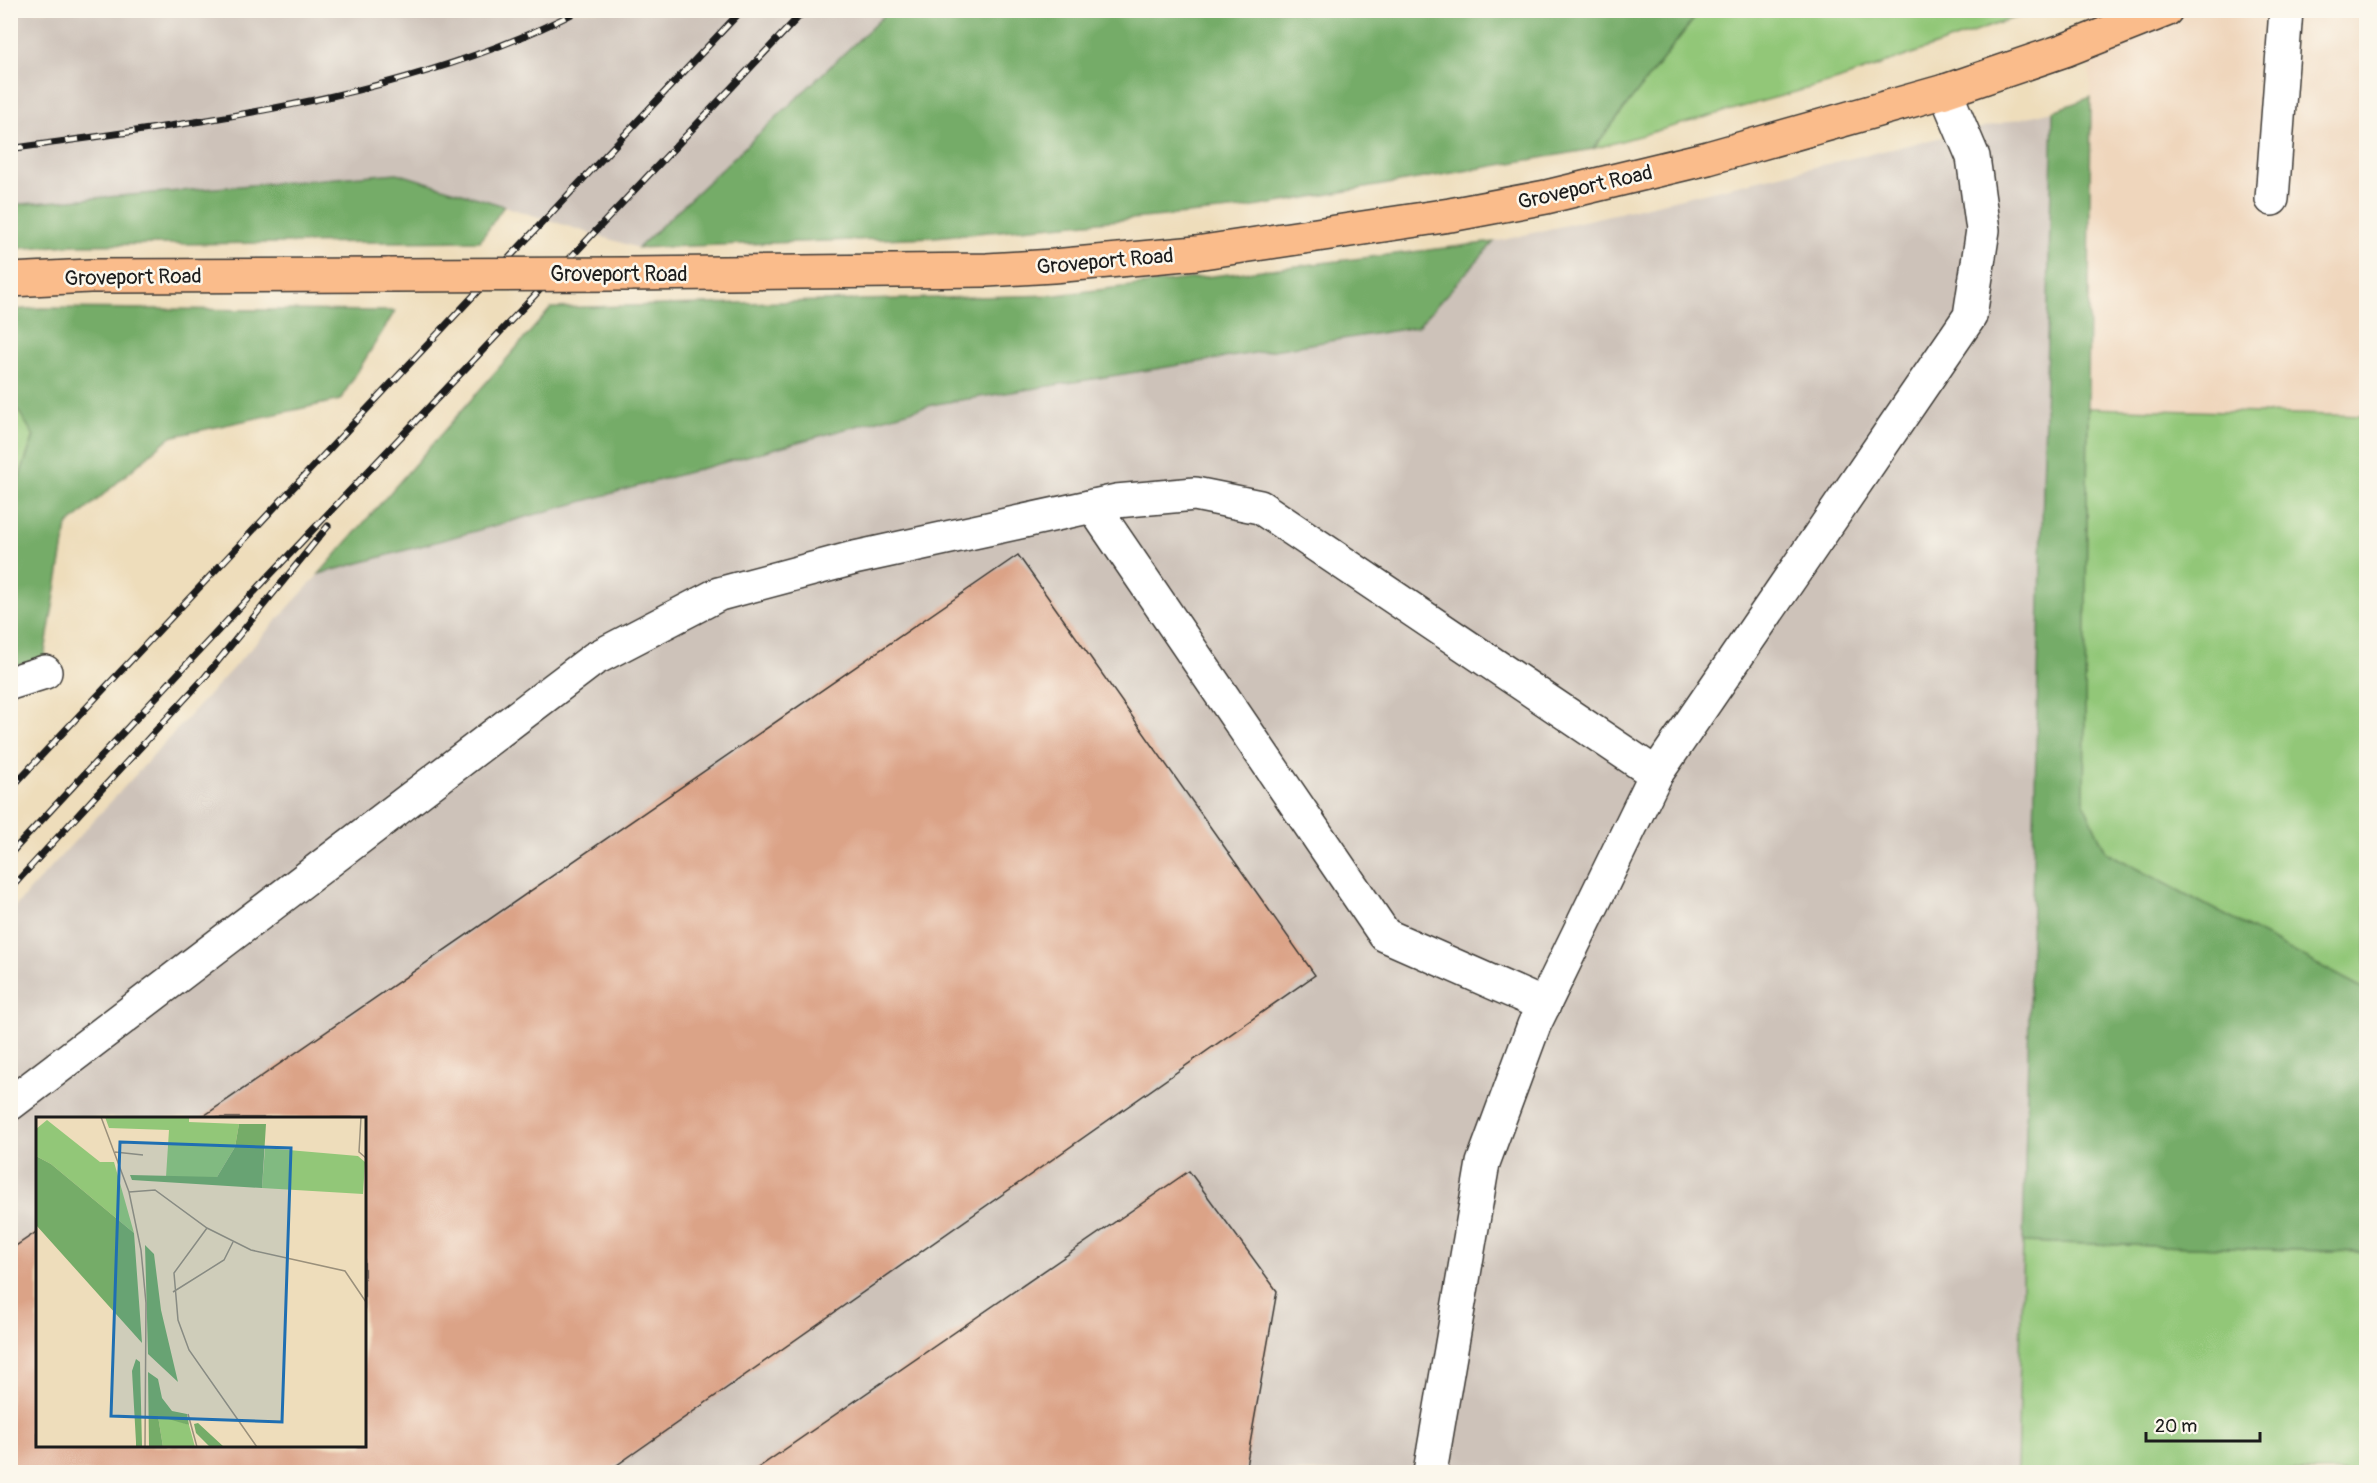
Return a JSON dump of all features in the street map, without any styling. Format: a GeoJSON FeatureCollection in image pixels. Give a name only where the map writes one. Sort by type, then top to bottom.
{"type":"FeatureCollection","features":[{"type":"Feature","properties":{"kind":"main road","name":"Groveport Road"},"geometry":{"type":"LineString","coordinates":[[10,280],[90,276],[987,270],[1196,253],[1450,215],[1545,197],[1708,158],[1945,91],[2065,50],[2166,10]]}},
{"type":"Feature","properties":{"kind":"lane"},"geometry":{"type":"LineString","coordinates":[[2272,199],[2286,10]]}},
{"type":"Feature","properties":{"kind":"lane"},"geometry":{"type":"LineString","coordinates":[[1430,1473],[1483,1163],[1534,1025],[1656,774],[1970,316],[1983,230],[1973,157],[1945,91]]}},
{"type":"Feature","properties":{"kind":"lane"},"geometry":{"type":"LineString","coordinates":[[10,1104],[594,659],[719,594],[854,558],[1116,501],[1195,494],[1260,507],[1656,774]]}},
{"type":"Feature","properties":{"kind":"lane"},"geometry":{"type":"LineString","coordinates":[[1093,506],[1385,935],[1544,1005]]}},
{"type":"Feature","properties":{"kind":"lane"},"geometry":{"type":"LineString","coordinates":[[10,683],[45,672]]}},
{"type":"Feature","properties":{"kind":"shaded area"},"geometry":{"type":"Polygon","coordinates":[[[11,11],[890,11],[638,248],[397,173],[11,205],[11,11]]]}},
{"type":"Feature","properties":{"kind":"shaded area"},"geometry":{"type":"Polygon","coordinates":[[[2085,11],[2366,11],[2366,416],[2088,408],[2091,97],[2085,11]]]}},
{"type":"Feature","properties":{"kind":"shaded area"},"geometry":{"type":"Polygon","coordinates":[[[2053,111],[2017,1472],[11,1472],[10,912],[319,574],[936,404],[1417,327],[1494,242],[2053,111]]]}},
{"type":"Feature","properties":{"kind":"green space"},"geometry":{"type":"Polygon","coordinates":[[[890,10],[1700,11],[1593,149],[1242,209],[934,237],[638,248],[890,10]]]}},
{"type":"Feature","properties":{"kind":"green space"},"geometry":{"type":"Polygon","coordinates":[[[1700,11],[2034,11],[1838,80],[1593,149],[1700,11]]]}},
{"type":"Feature","properties":{"kind":"green space"},"geometry":{"type":"Polygon","coordinates":[[[2091,97],[2084,804],[2106,852],[2366,990],[2366,1252],[2023,1242],[2053,111],[2091,97]]]}},
{"type":"Feature","properties":{"kind":"green space"},"geometry":{"type":"Polygon","coordinates":[[[397,173],[504,206],[480,241],[72,245],[11,249],[11,205],[397,173]]]}},
{"type":"Feature","properties":{"kind":"green space"},"geometry":{"type":"Polygon","coordinates":[[[1494,242],[1417,327],[936,404],[319,574],[551,308],[1056,295],[1494,242]]]}},
{"type":"Feature","properties":{"kind":"green space"},"geometry":{"type":"Polygon","coordinates":[[[41,308],[395,311],[340,400],[170,437],[67,526],[44,658],[11,667],[11,501],[34,436],[18,410],[11,411],[11,310],[41,308]]]}},
{"type":"Feature","properties":{"kind":"green space"},"geometry":{"type":"Polygon","coordinates":[[[2088,408],[2366,416],[2366,990],[2106,852],[2084,804],[2088,408]]]}},
{"type":"Feature","properties":{"kind":"green space"},"geometry":{"type":"Polygon","coordinates":[[[18,410],[34,435],[11,501],[11,411],[18,410]]]}},
{"type":"Feature","properties":{"kind":"green space"},"geometry":{"type":"Polygon","coordinates":[[[2023,1242],[2366,1252],[2366,1353],[2360,1472],[2017,1472],[2023,1242]]]}},
{"type":"Feature","properties":{"kind":"building"},"geometry":{"type":"Polygon","coordinates":[[[1018,555],[1315,975],[607,1472],[10,1472],[10,1250],[36,1232],[36,1447],[366,1447],[366,1117],[202,1117],[1018,555]]]}},
{"type":"Feature","properties":{"kind":"building"},"geometry":{"type":"Polygon","coordinates":[[[1189,1171],[1277,1291],[1245,1472],[752,1472],[1189,1171]]]}},
{"type":"Feature","properties":{"kind":"railway"},"geometry":{"type":"LineString","coordinates":[[10,149],[229,116],[301,103],[373,86],[444,66],[513,41],[580,10]]}},
{"type":"Feature","properties":{"kind":"railway"},"geometry":{"type":"LineString","coordinates":[[10,789],[742,10]]}},
{"type":"Feature","properties":{"kind":"railway"},"geometry":{"type":"LineString","coordinates":[[10,854],[269,576],[805,10]]}},
{"type":"Feature","properties":{"kind":"railway"},"geometry":{"type":"LineString","coordinates":[[10,889],[205,677],[328,526]]}}]}
